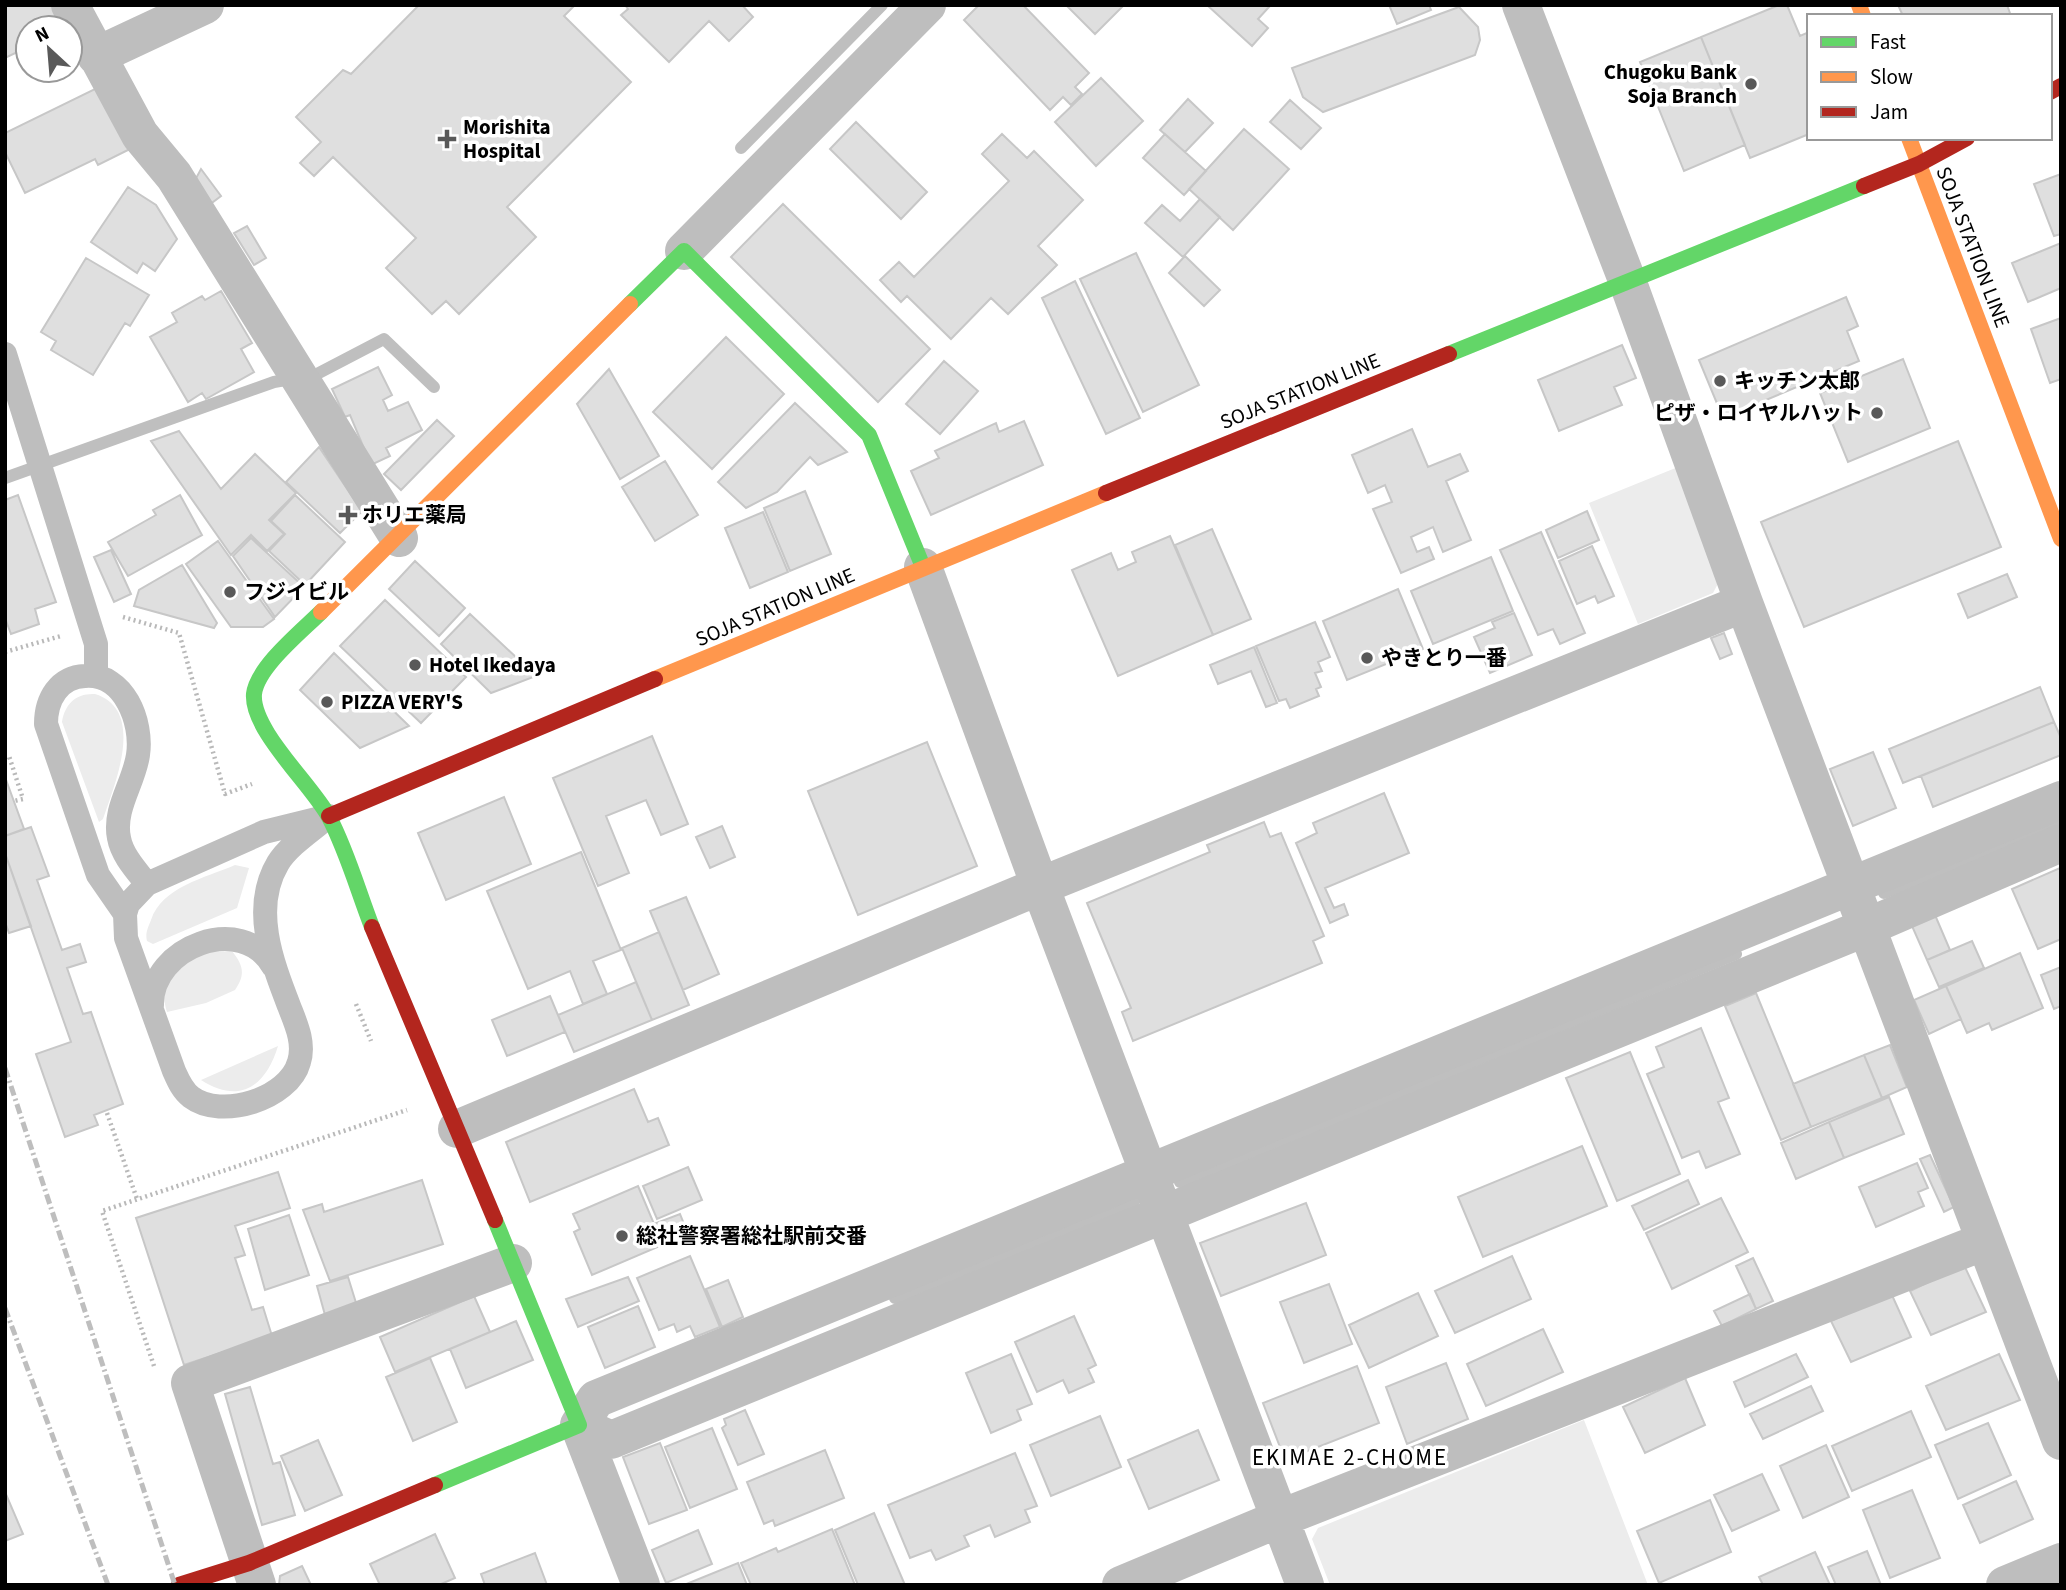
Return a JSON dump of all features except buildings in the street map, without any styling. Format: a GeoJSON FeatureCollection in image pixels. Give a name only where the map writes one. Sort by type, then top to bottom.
{"type":"FeatureCollection","features":[{"type":"Feature","properties":{"kind":"street"},"geometry":{"type":"LineString","coordinates":[[70,5],[140,135],[174,176],[399,538]]}},
{"type":"Feature","properties":{"kind":"street"},"geometry":{"type":"LineString","coordinates":[[96,56],[205,5]]}},
{"type":"Feature","properties":{"kind":"street"},"geometry":{"type":"LineString","coordinates":[[641,1585],[513,1263],[404,1010],[329,816],[263,725],[256,710],[254,695],[258,680],[277,656],[399,538],[927,5]]}},
{"type":"Feature","properties":{"kind":"street"},"geometry":{"type":"LineString","coordinates":[[1521,5],[1628,280],[1744,603],[2061,1441]]}},
{"type":"Feature","properties":{"kind":"street"},"geometry":{"type":"LineString","coordinates":[[1910,140],[1919,164],[1963,140]]}},
{"type":"Feature","properties":{"kind":"street","name":"SOJA STATION LINE"},"geometry":{"type":"LineString","coordinates":[[329,816],[923,567],[1919,164],[2061,539]]}},
{"type":"Feature","properties":{"kind":"street"},"geometry":{"type":"LineString","coordinates":[[684,251],[869,435],[923,567],[1040,886],[1306,1585]]}},
{"type":"Feature","properties":{"kind":"street"},"geometry":{"type":"LineString","coordinates":[[457,1129],[1040,886],[1744,603]]}},
{"type":"Feature","properties":{"kind":"street"},"geometry":{"type":"LineString","coordinates":[[179,1585],[253,1574],[579,1425],[596,1399],[1852,888],[2061,800]]}},
{"type":"Feature","properties":{"kind":"street"},"geometry":{"type":"LineString","coordinates":[[579,1425],[611,1440],[1867,927],[2061,843]]}},
{"type":"Feature","properties":{"kind":"street"},"geometry":{"type":"LineString","coordinates":[[1121,1585],[1281,1518],[1986,1241]]}},
{"type":"Feature","properties":{"kind":"street"},"geometry":{"type":"LineString","coordinates":[[253,1574],[190,1383],[513,1263]]}},
{"type":"Feature","properties":{"kind":"street"},"geometry":{"type":"LineString","coordinates":[[2005,1585],[2061,1562]]}},
{"type":"Feature","properties":{"kind":"lane"},"geometry":{"type":"LineString","coordinates":[[5,354],[96,644],[96,675]]}},
{"type":"Feature","properties":{"kind":"lane"},"geometry":{"type":"LineString","coordinates":[[125,914],[98,874],[46,724],[48,702],[57,688],[72,678],[96,675],[113,683],[124,695],[139,736],[138,756],[118,820],[119,839],[125,855],[147,884]]}},
{"type":"Feature","properties":{"kind":"lane"},"geometry":{"type":"LineString","coordinates":[[152,1006],[156,977],[178,954],[223,938],[251,943],[267,954],[298,1031],[300,1062],[291,1078],[278,1091],[222,1108],[205,1105],[191,1097],[180,1085],[126,938],[125,914],[136,893],[147,884],[264,832],[329,816]]}},
{"type":"Feature","properties":{"kind":"lane"},"geometry":{"type":"LineString","coordinates":[[274,968],[265,924],[265,901],[273,876],[286,853],[329,816]]}},
{"type":"Feature","properties":{"kind":"path"},"geometry":{"type":"LineString","coordinates":[[5,757],[9,756],[23,799],[14,802]]}},
{"type":"Feature","properties":{"kind":"path"},"geometry":{"type":"LineString","coordinates":[[351,992],[377,1052]]}},
{"type":"Feature","properties":{"kind":"path"},"geometry":{"type":"LineString","coordinates":[[155,1369],[102,1211],[408,1110],[402,1098]]}},
{"type":"Feature","properties":{"kind":"path"},"geometry":{"type":"LineString","coordinates":[[107,1113],[136,1199]]}},
{"type":"Feature","properties":{"kind":"shaded area"},"geometry":{"type":"Polygon","coordinates":[[[1678,467],[1722,576],[1713,593],[1638,624],[1589,503],[1678,467]]]}},
{"type":"Feature","properties":{"kind":"shaded area"},"geometry":{"type":"Polygon","coordinates":[[[95,694],[111,703],[120,716],[123,732],[123,750],[114,788],[103,819],[99,822],[62,722],[72,701],[82,695],[95,694]]]}},
{"type":"Feature","properties":{"kind":"shaded area"},"geometry":{"type":"Polygon","coordinates":[[[235,865],[249,868],[237,908],[153,944],[147,941],[151,920],[165,899],[198,879],[235,865]]]}},
{"type":"Feature","properties":{"kind":"shaded area"},"geometry":{"type":"Polygon","coordinates":[[[232,951],[242,970],[235,990],[206,1003],[167,1012],[165,994],[170,979],[194,953],[232,951]]]}},
{"type":"Feature","properties":{"kind":"shaded area"},"geometry":{"type":"Polygon","coordinates":[[[278,1046],[266,1072],[250,1087],[228,1091],[201,1080],[278,1046]]]}},
{"type":"Feature","properties":{"kind":"shaded area"},"geometry":{"type":"Polygon","coordinates":[[[1584,1420],[1648,1585],[1330,1585],[1312,1539],[1318,1528],[1584,1420]]]}},
{"type":"Feature","properties":{"kind":"waterway"},"geometry":{"type":"LineString","coordinates":[[741,148],[882,5]]}},
{"type":"Feature","properties":{"kind":"waterway"},"geometry":{"type":"LineString","coordinates":[[5,478],[274,382],[315,375],[384,339],[434,387]]}},
{"type":"Feature","properties":{"kind":"waterway"},"geometry":{"type":"LineString","coordinates":[[1884,893],[2061,821]]}},
{"type":"Feature","properties":{"kind":"waterway"},"geometry":{"type":"LineString","coordinates":[[1180,1182],[1736,954]]}},
{"type":"Feature","properties":{"kind":"waterway"},"geometry":{"type":"LineString","coordinates":[[895,1298],[1135,1200]]}},
{"type":"Feature","properties":{"kind":"railway"},"geometry":{"type":"LineString","coordinates":[[5,1068],[175,1585]]}},
{"type":"Feature","properties":{"kind":"railway"},"geometry":{"type":"LineString","coordinates":[[5,1308],[108,1585]]}},
{"type":"Feature","properties":{"kind":"traffic: fast"},"geometry":{"type":"LineString","coordinates":[[1449,354],[1864,186]]}},
{"type":"Feature","properties":{"kind":"traffic: fast"},"geometry":{"type":"LineString","coordinates":[[630,304],[684,251],[869,435],[923,567]]}},
{"type":"Feature","properties":{"kind":"traffic: fast"},"geometry":{"type":"LineString","coordinates":[[321,612],[263,672],[254,694],[256,708],[272,740],[329,817],[347,857],[372,927]]}},
{"type":"Feature","properties":{"kind":"traffic: fast"},"geometry":{"type":"LineString","coordinates":[[435,1485],[579,1425],[495,1220]]}},
{"type":"Feature","properties":{"kind":"traffic: slow"},"geometry":{"type":"LineString","coordinates":[[1859,5],[1862,14]]}},
{"type":"Feature","properties":{"kind":"traffic: slow"},"geometry":{"type":"LineString","coordinates":[[1910,140],[2061,539]]}},
{"type":"Feature","properties":{"kind":"traffic: slow"},"geometry":{"type":"LineString","coordinates":[[321,612],[630,304]]}},
{"type":"Feature","properties":{"kind":"traffic: slow"},"geometry":{"type":"LineString","coordinates":[[655,679],[1106,493]]}},
{"type":"Feature","properties":{"kind":"traffic: jam"},"geometry":{"type":"LineString","coordinates":[[2052,91],[2061,86]]}},
{"type":"Feature","properties":{"kind":"traffic: jam"},"geometry":{"type":"LineString","coordinates":[[1864,186],[1919,164],[1963,140]]}},
{"type":"Feature","properties":{"kind":"traffic: jam"},"geometry":{"type":"LineString","coordinates":[[1106,493],[1449,354]]}},
{"type":"Feature","properties":{"kind":"traffic: jam"},"geometry":{"type":"LineString","coordinates":[[329,816],[655,679]]}},
{"type":"Feature","properties":{"kind":"traffic: jam"},"geometry":{"type":"LineString","coordinates":[[372,927],[495,1220]]}},
{"type":"Feature","properties":{"kind":"traffic: jam"},"geometry":{"type":"LineString","coordinates":[[179,1585],[249,1563],[435,1485]]}},
{"type":"Feature","properties":{"kind":"place","name":"Chugoku Bank Soja Branch"},"geometry":{"type":"Point","coordinates":[1751,84]}},
{"type":"Feature","properties":{"kind":"place","name":"Morishita Hospital"},"geometry":{"type":"Point","coordinates":[447,139]}},
{"type":"Feature","properties":{"kind":"place","name":"キッチン太郎"},"geometry":{"type":"Point","coordinates":[1720,381]}},
{"type":"Feature","properties":{"kind":"place","name":"ピザ・ロイヤルハット"},"geometry":{"type":"Point","coordinates":[1877,413]}},
{"type":"Feature","properties":{"kind":"place","name":"ホリエ薬局"},"geometry":{"type":"Point","coordinates":[348,515]}},
{"type":"Feature","properties":{"kind":"place","name":"フジイビル"},"geometry":{"type":"Point","coordinates":[230,592]}},
{"type":"Feature","properties":{"kind":"place","name":"やきとり一番"},"geometry":{"type":"Point","coordinates":[1367,658]}},
{"type":"Feature","properties":{"kind":"place","name":"Hotel Ikedaya"},"geometry":{"type":"Point","coordinates":[415,665]}},
{"type":"Feature","properties":{"kind":"place","name":"PIZZA VERY'S"},"geometry":{"type":"Point","coordinates":[327,702]}},
{"type":"Feature","properties":{"kind":"place","name":"総社警察署総社駅前交番"},"geometry":{"type":"Point","coordinates":[622,1236]}},
{"type":"Feature","properties":{"kind":"district","name":"EKIMAE 2-CHOME"},"geometry":{"type":"Point","coordinates":[1350,1457]}}]}
